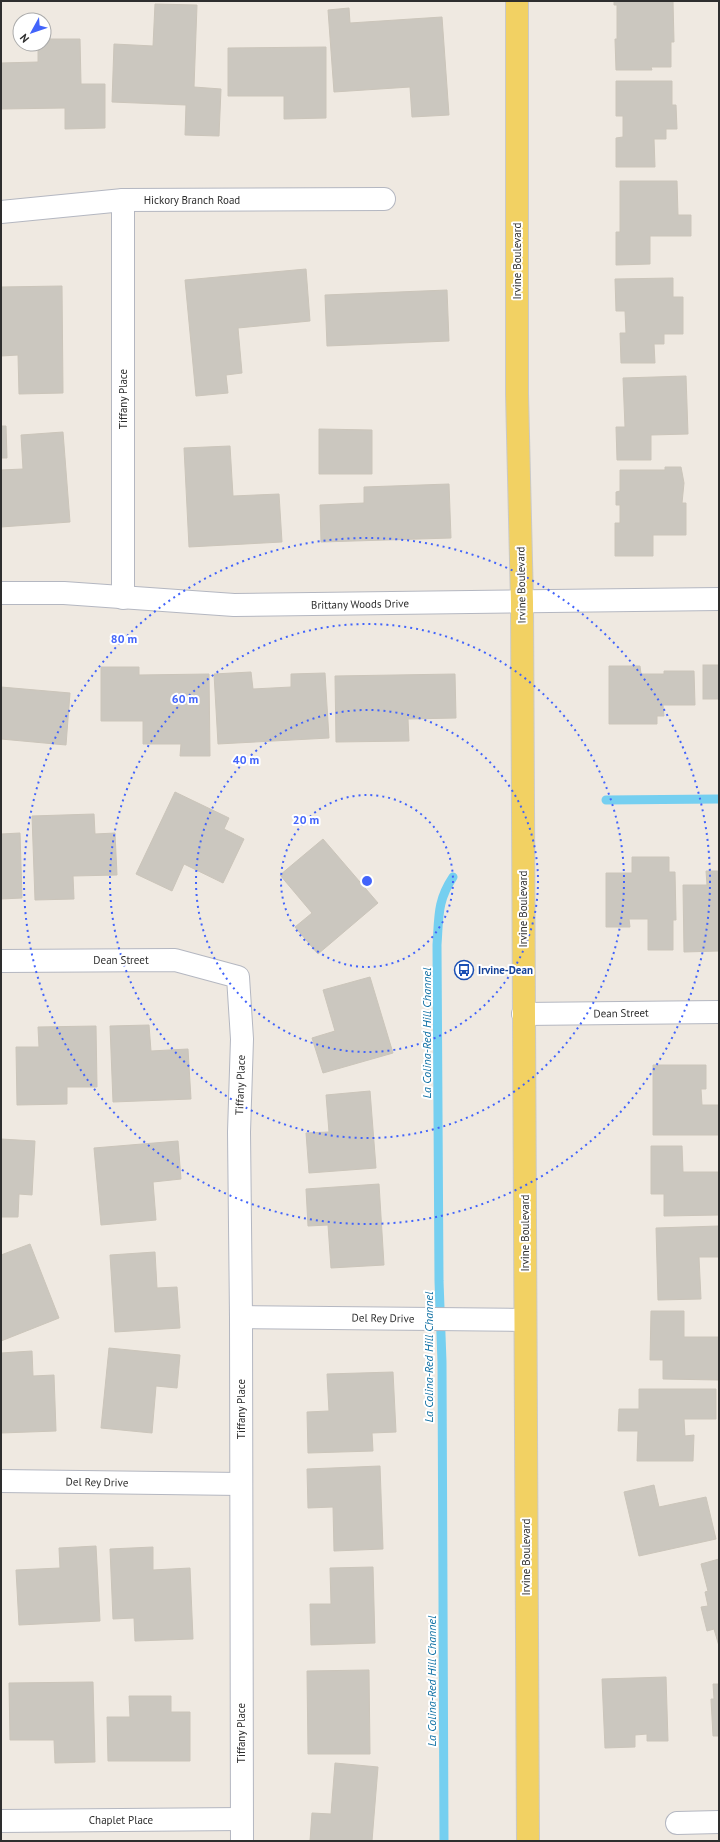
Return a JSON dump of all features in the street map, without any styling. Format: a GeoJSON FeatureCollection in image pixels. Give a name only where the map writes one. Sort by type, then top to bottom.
{"type":"FeatureCollection","features":[{"type":"Feature","properties":{"kind":"main road","name":"Irvine Boulevard"},"geometry":{"type":"LineString","coordinates":[[517,1],[517,394],[522,602],[528,1841]]}},
{"type":"Feature","properties":{"kind":"street","name":"Hickory Branch Road"},"geometry":{"type":"LineString","coordinates":[[1,212],[123,200],[384,199]]}},
{"type":"Feature","properties":{"kind":"street","name":"Tiffany Place"},"geometry":{"type":"LineString","coordinates":[[123,200],[123,598]]}},
{"type":"Feature","properties":{"kind":"street","name":"Brittany Woods Drive"},"geometry":{"type":"LineString","coordinates":[[1,593],[64,593],[234,605],[719,599]]}},
{"type":"Feature","properties":{"kind":"street","name":"Dean Street"},"geometry":{"type":"LineString","coordinates":[[1,961],[176,960],[238,977]]}},
{"type":"Feature","properties":{"kind":"street","name":"Tiffany Place"},"geometry":{"type":"LineString","coordinates":[[238,977],[242,1039],[239,1132],[241,1317],[242,1841]]}},
{"type":"Feature","properties":{"kind":"street","name":"Dean Street"},"geometry":{"type":"LineString","coordinates":[[523,1014],[719,1012]]}},
{"type":"Feature","properties":{"kind":"street","name":"Del Rey Drive"},"geometry":{"type":"LineString","coordinates":[[241,1317],[525,1320]]}},
{"type":"Feature","properties":{"kind":"street","name":"Del Rey Drive"},"geometry":{"type":"LineString","coordinates":[[1,1481],[241,1484]]}},
{"type":"Feature","properties":{"kind":"street","name":"Chaplet Place"},"geometry":{"type":"LineString","coordinates":[[1,1821],[241,1819]]}},
{"type":"Feature","properties":{"kind":"street"},"geometry":{"type":"LineString","coordinates":[[677,1823],[719,1822]]}},
{"type":"Feature","properties":{"kind":"building"},"geometry":{"type":"Polygon","coordinates":[[[614,1],[673,1],[674,42],[671,42],[671,67],[651,67],[652,70],[616,70],[615,39],[617,39],[617,5],[614,5],[614,1]]]}},
{"type":"Feature","properties":{"kind":"building"},"geometry":{"type":"Polygon","coordinates":[[[155,4],[197,5],[194,87],[221,89],[219,136],[185,135],[186,105],[112,102],[114,44],[153,46],[155,4]]]}},
{"type":"Feature","properties":{"kind":"building"},"geometry":{"type":"Polygon","coordinates":[[[349,8],[350,23],[442,17],[449,115],[412,117],[410,87],[334,92],[328,10],[349,8]]]}},
{"type":"Feature","properties":{"kind":"building"},"geometry":{"type":"Polygon","coordinates":[[[52,39],[80,39],[81,84],[105,84],[105,128],[65,129],[65,108],[1,109],[1,63],[38,62],[38,52],[52,52],[52,39]]]}},
{"type":"Feature","properties":{"kind":"building"},"geometry":{"type":"Polygon","coordinates":[[[326,47],[326,118],[284,119],[284,96],[228,96],[228,48],[326,47]]]}},
{"type":"Feature","properties":{"kind":"building"},"geometry":{"type":"Polygon","coordinates":[[[616,81],[672,81],[672,105],[676,105],[677,129],[666,129],[666,139],[654,139],[655,167],[616,167],[616,138],[623,137],[623,116],[616,116],[616,81]]]}},
{"type":"Feature","properties":{"kind":"building"},"geometry":{"type":"Polygon","coordinates":[[[620,181],[677,181],[678,215],[691,215],[691,236],[650,236],[650,264],[616,265],[616,232],[620,232],[620,181]]]}},
{"type":"Feature","properties":{"kind":"building"},"geometry":{"type":"Polygon","coordinates":[[[306,269],[310,321],[238,328],[242,373],[226,375],[228,393],[196,396],[185,280],[306,269]]]}},
{"type":"Feature","properties":{"kind":"building"},"geometry":{"type":"Polygon","coordinates":[[[673,278],[673,297],[683,297],[683,334],[664,334],[664,344],[654,344],[655,363],[621,363],[620,333],[626,333],[625,311],[616,311],[615,279],[673,278]]]}},
{"type":"Feature","properties":{"kind":"building"},"geometry":{"type":"Polygon","coordinates":[[[62,286],[63,393],[19,394],[18,355],[1,356],[1,287],[62,286]]]}},
{"type":"Feature","properties":{"kind":"building"},"geometry":{"type":"Polygon","coordinates":[[[447,290],[449,341],[327,346],[325,295],[447,290]]]}},
{"type":"Feature","properties":{"kind":"building"},"geometry":{"type":"Polygon","coordinates":[[[686,376],[688,434],[651,435],[651,460],[617,460],[616,427],[625,427],[623,378],[686,376]]]}},
{"type":"Feature","properties":{"kind":"building"},"geometry":{"type":"Polygon","coordinates":[[[1,426],[6,426],[7,458],[1,458],[1,426]]]}},
{"type":"Feature","properties":{"kind":"building"},"geometry":{"type":"Polygon","coordinates":[[[319,429],[372,430],[372,474],[319,474],[319,429]]]}},
{"type":"Feature","properties":{"kind":"building"},"geometry":{"type":"Polygon","coordinates":[[[63,432],[70,522],[1,527],[1,470],[23,469],[21,435],[63,432]]]}},
{"type":"Feature","properties":{"kind":"building"},"geometry":{"type":"Polygon","coordinates":[[[230,446],[233,496],[279,494],[282,542],[189,547],[184,448],[230,446]]]}},
{"type":"Feature","properties":{"kind":"building"},"geometry":{"type":"Polygon","coordinates":[[[665,467],[681,467],[684,483],[682,503],[686,503],[686,535],[653,535],[653,556],[615,556],[615,523],[620,523],[620,505],[616,505],[616,492],[620,491],[620,470],[665,470],[665,467]]]}},
{"type":"Feature","properties":{"kind":"building"},"geometry":{"type":"Polygon","coordinates":[[[449,484],[451,538],[321,542],[320,505],[364,503],[364,487],[449,484]]]}},
{"type":"Feature","properties":{"kind":"building"},"geometry":{"type":"Polygon","coordinates":[[[703,665],[719,665],[719,699],[703,699],[703,665]]]}},
{"type":"Feature","properties":{"kind":"building"},"geometry":{"type":"Polygon","coordinates":[[[609,666],[640,666],[641,674],[664,674],[664,671],[694,671],[695,705],[663,705],[664,716],[657,716],[657,724],[609,724],[609,666]]]}},
{"type":"Feature","properties":{"kind":"building"},"geometry":{"type":"Polygon","coordinates":[[[101,667],[139,667],[139,675],[209,674],[210,756],[180,756],[181,744],[143,744],[143,721],[101,721],[101,667]]]}},
{"type":"Feature","properties":{"kind":"building"},"geometry":{"type":"Polygon","coordinates":[[[251,672],[253,689],[291,687],[291,674],[325,673],[329,738],[218,744],[214,674],[251,672]]]}},
{"type":"Feature","properties":{"kind":"building"},"geometry":{"type":"Polygon","coordinates":[[[455,674],[456,718],[408,719],[409,741],[336,742],[335,676],[455,674]]]}},
{"type":"Feature","properties":{"kind":"building"},"geometry":{"type":"Polygon","coordinates":[[[1,687],[70,693],[66,745],[1,739],[1,687]]]}},
{"type":"Feature","properties":{"kind":"building"},"geometry":{"type":"Polygon","coordinates":[[[175,792],[229,818],[224,829],[244,839],[223,883],[184,864],[172,891],[136,874],[175,792]]]}},
{"type":"Feature","properties":{"kind":"building"},"geometry":{"type":"Polygon","coordinates":[[[94,814],[95,834],[115,833],[117,875],[73,876],[74,899],[35,900],[32,816],[94,814]]]}},
{"type":"Feature","properties":{"kind":"building"},"geometry":{"type":"Polygon","coordinates":[[[20,833],[22,898],[1,899],[1,834],[20,833]]]}},
{"type":"Feature","properties":{"kind":"building"},"geometry":{"type":"Polygon","coordinates":[[[323,839],[378,903],[318,954],[295,927],[312,913],[280,875],[323,839]]]}},
{"type":"Feature","properties":{"kind":"building"},"geometry":{"type":"Polygon","coordinates":[[[632,857],[669,857],[669,872],[675,872],[676,920],[673,920],[673,950],[648,950],[648,919],[629,919],[630,927],[606,927],[606,873],[632,873],[632,857]]]}},
{"type":"Feature","properties":{"kind":"building"},"geometry":{"type":"Polygon","coordinates":[[[706,871],[719,871],[719,951],[684,952],[683,885],[707,885],[706,871]]]}},
{"type":"Feature","properties":{"kind":"building"},"geometry":{"type":"Polygon","coordinates":[[[370,977],[393,1053],[323,1073],[312,1038],[335,1031],[323,990],[370,977]]]}},
{"type":"Feature","properties":{"kind":"building"},"geometry":{"type":"Polygon","coordinates":[[[149,1025],[151,1051],[188,1049],[191,1099],[113,1102],[110,1026],[149,1025]]]}},
{"type":"Feature","properties":{"kind":"building"},"geometry":{"type":"Polygon","coordinates":[[[96,1026],[97,1087],[67,1087],[67,1104],[17,1105],[16,1047],[39,1047],[38,1027],[96,1026]]]}},
{"type":"Feature","properties":{"kind":"building"},"geometry":{"type":"Polygon","coordinates":[[[653,1065],[706,1065],[706,1089],[701,1089],[702,1105],[719,1105],[719,1135],[653,1135],[653,1065]]]}},
{"type":"Feature","properties":{"kind":"building"},"geometry":{"type":"Polygon","coordinates":[[[370,1091],[376,1168],[309,1173],[306,1133],[329,1132],[326,1095],[370,1091]]]}},
{"type":"Feature","properties":{"kind":"building"},"geometry":{"type":"Polygon","coordinates":[[[1,1139],[35,1141],[32,1195],[19,1194],[18,1217],[1,1217],[1,1139]]]}},
{"type":"Feature","properties":{"kind":"building"},"geometry":{"type":"Polygon","coordinates":[[[178,1141],[181,1179],[153,1182],[156,1220],[101,1225],[94,1148],[178,1141]]]}},
{"type":"Feature","properties":{"kind":"building"},"geometry":{"type":"Polygon","coordinates":[[[651,1146],[682,1146],[683,1172],[719,1172],[719,1215],[664,1216],[664,1194],[651,1194],[651,1146]]]}},
{"type":"Feature","properties":{"kind":"building"},"geometry":{"type":"Polygon","coordinates":[[[379,1184],[384,1265],[331,1268],[328,1225],[308,1226],[306,1189],[379,1184]]]}},
{"type":"Feature","properties":{"kind":"building"},"geometry":{"type":"Polygon","coordinates":[[[719,1226],[719,1257],[699,1257],[701,1299],[658,1300],[656,1228],[719,1226]]]}},
{"type":"Feature","properties":{"kind":"building"},"geometry":{"type":"Polygon","coordinates":[[[30,1244],[59,1318],[1,1341],[1,1255],[30,1244]]]}},
{"type":"Feature","properties":{"kind":"building"},"geometry":{"type":"Polygon","coordinates":[[[155,1252],[157,1288],[177,1287],[180,1328],[115,1332],[110,1255],[155,1252]]]}},
{"type":"Feature","properties":{"kind":"building"},"geometry":{"type":"Polygon","coordinates":[[[651,1311],[684,1311],[684,1337],[719,1337],[719,1380],[663,1379],[663,1360],[650,1360],[651,1311]]]}},
{"type":"Feature","properties":{"kind":"building"},"geometry":{"type":"Polygon","coordinates":[[[109,1348],[180,1355],[177,1388],[156,1386],[152,1433],[101,1428],[109,1348]]]}},
{"type":"Feature","properties":{"kind":"building"},"geometry":{"type":"Polygon","coordinates":[[[32,1351],[33,1376],[54,1375],[56,1431],[1,1433],[1,1353],[32,1351]]]}},
{"type":"Feature","properties":{"kind":"building"},"geometry":{"type":"Polygon","coordinates":[[[393,1372],[396,1432],[372,1433],[373,1451],[308,1453],[307,1412],[329,1411],[327,1374],[393,1372]]]}},
{"type":"Feature","properties":{"kind":"building"},"geometry":{"type":"Polygon","coordinates":[[[639,1389],[716,1389],[716,1419],[684,1419],[685,1436],[694,1435],[693,1461],[637,1461],[638,1431],[618,1431],[619,1409],[639,1409],[639,1389]]]}},
{"type":"Feature","properties":{"kind":"building"},"geometry":{"type":"Polygon","coordinates":[[[380,1466],[383,1549],[334,1551],[333,1507],[308,1508],[307,1469],[380,1466]]]}},
{"type":"Feature","properties":{"kind":"building"},"geometry":{"type":"Polygon","coordinates":[[[654,1485],[659,1507],[706,1497],[716,1539],[639,1556],[624,1492],[654,1485]]]}},
{"type":"Feature","properties":{"kind":"building"},"geometry":{"type":"Polygon","coordinates":[[[96,1546],[100,1621],[19,1625],[16,1570],[60,1568],[59,1548],[96,1546]]]}},
{"type":"Feature","properties":{"kind":"building"},"geometry":{"type":"Polygon","coordinates":[[[153,1547],[153,1570],[190,1568],[193,1639],[135,1641],[134,1618],[113,1619],[110,1549],[153,1547]]]}},
{"type":"Feature","properties":{"kind":"building"},"geometry":{"type":"Polygon","coordinates":[[[719,1559],[719,1646],[714,1629],[707,1631],[701,1607],[708,1606],[705,1592],[708,1591],[701,1564],[719,1559]]]}},
{"type":"Feature","properties":{"kind":"building"},"geometry":{"type":"Polygon","coordinates":[[[373,1567],[375,1643],[311,1645],[310,1604],[331,1604],[330,1568],[373,1567]]]}},
{"type":"Feature","properties":{"kind":"building"},"geometry":{"type":"Polygon","coordinates":[[[369,1670],[370,1754],[308,1754],[307,1671],[369,1670]]]}},
{"type":"Feature","properties":{"kind":"building"},"geometry":{"type":"Polygon","coordinates":[[[666,1677],[668,1741],[647,1741],[647,1734],[635,1735],[635,1747],[605,1748],[602,1679],[666,1677]]]}},
{"type":"Feature","properties":{"kind":"building"},"geometry":{"type":"Polygon","coordinates":[[[93,1682],[95,1762],[55,1763],[54,1740],[10,1740],[9,1683],[93,1682]]]}},
{"type":"Feature","properties":{"kind":"building"},"geometry":{"type":"Polygon","coordinates":[[[713,1684],[719,1684],[719,1736],[713,1736],[711,1699],[714,1699],[713,1684]]]}},
{"type":"Feature","properties":{"kind":"building"},"geometry":{"type":"Polygon","coordinates":[[[129,1696],[171,1696],[171,1712],[190,1712],[190,1761],[108,1761],[107,1717],[130,1717],[129,1696]]]}},
{"type":"Feature","properties":{"kind":"building"},"geometry":{"type":"Polygon","coordinates":[[[335,1763],[378,1767],[372,1841],[310,1841],[312,1813],[331,1814],[335,1763]]]}},
{"type":"Feature","properties":{"kind":"waterway","name":"La Colina-Red Hill Channel"},"geometry":{"type":"LineString","coordinates":[[606,800],[719,799]]}},
{"type":"Feature","properties":{"kind":"waterway","name":"La Colina-Red Hill Channel"},"geometry":{"type":"LineString","coordinates":[[444,1841],[442,1362],[439,1281],[437,945],[441,902],[453,877]]}},
{"type":"Feature","properties":{"kind":"place","name":"Irvine-Dean"},"geometry":{"type":"Point","coordinates":[464,970]}}]}
